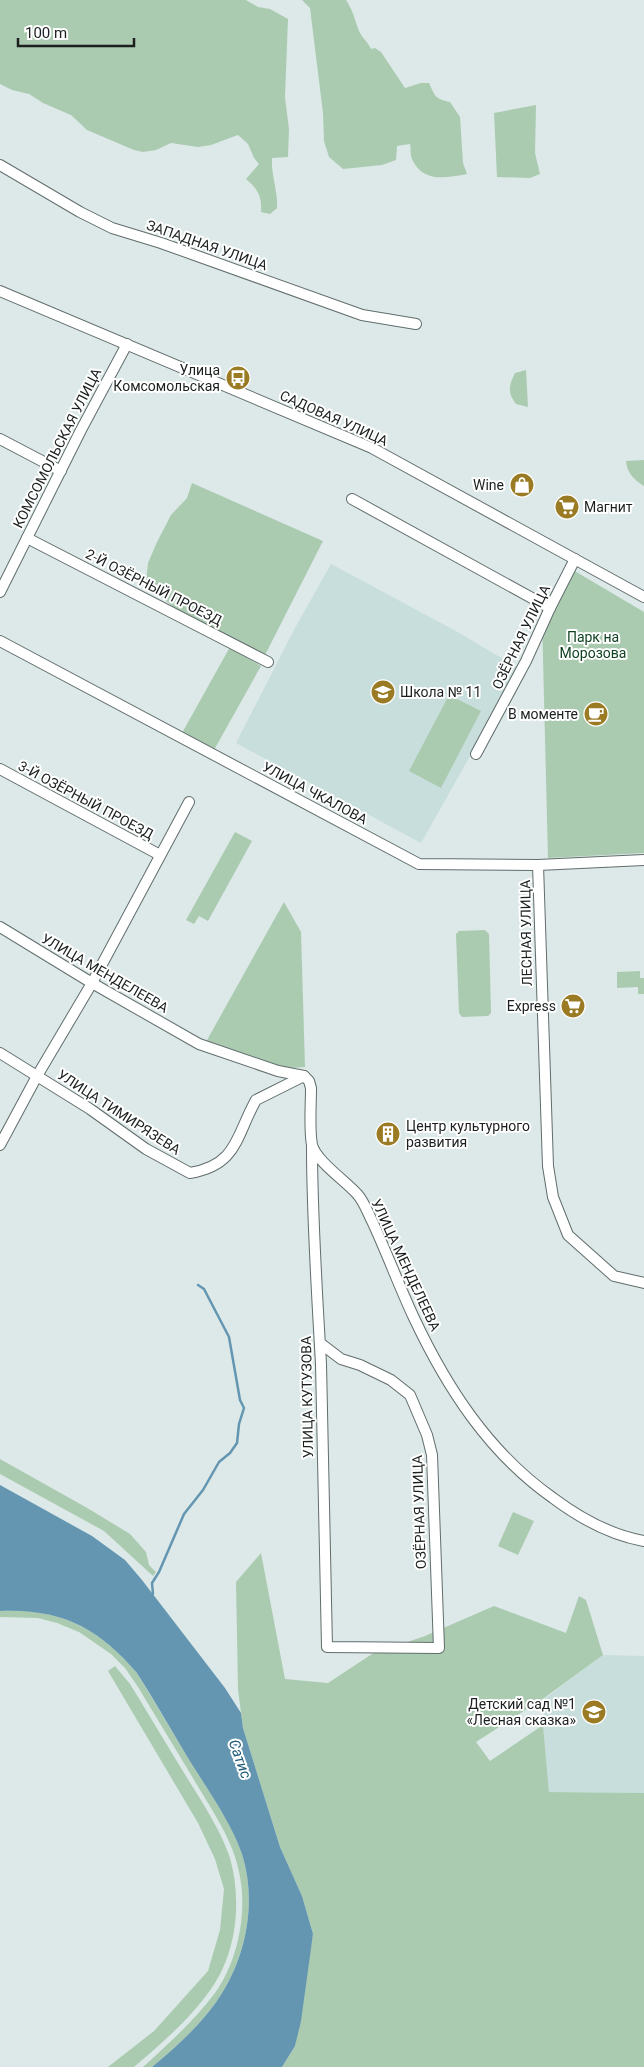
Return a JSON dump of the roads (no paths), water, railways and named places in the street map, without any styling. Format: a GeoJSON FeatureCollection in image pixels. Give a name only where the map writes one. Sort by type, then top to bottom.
{"type":"FeatureCollection","features":[{"type":"Feature","properties":{"kind":"street","name":"ЗАПАДНАЯ УЛИЦА"},"geometry":{"type":"LineString","coordinates":[[0,165],[80,212],[112,228],[161,243],[362,315],[416,324]]}},
{"type":"Feature","properties":{"kind":"street","name":"САДОВАЯ УЛИЦА"},"geometry":{"type":"LineString","coordinates":[[0,291],[372,448],[644,597]]}},
{"type":"Feature","properties":{"kind":"street","name":"КОМСОМОЛЬСКАЯ УЛИЦА"},"geometry":{"type":"LineString","coordinates":[[0,592],[60,471],[127,344]]}},
{"type":"Feature","properties":{"kind":"street"},"geometry":{"type":"LineString","coordinates":[[0,439],[60,471]]}},
{"type":"Feature","properties":{"kind":"street"},"geometry":{"type":"LineString","coordinates":[[352,498],[550,608]]}},
{"type":"Feature","properties":{"kind":"street","name":"2-Й ОЗЁРНЫЙ ПРОЕЗД"},"geometry":{"type":"LineString","coordinates":[[27,538],[268,662]]}},
{"type":"Feature","properties":{"kind":"street","name":"ОЗЁРНАЯ УЛИЦА"},"geometry":{"type":"LineString","coordinates":[[476,754],[526,661],[575,559]]}},
{"type":"Feature","properties":{"kind":"street","name":"УЛИЦА ЧКАЛОВА"},"geometry":{"type":"LineString","coordinates":[[0,641],[419,864],[538,865],[644,860]]}},
{"type":"Feature","properties":{"kind":"street","name":"3-Й ОЗЁРНЫЙ ПРОЕЗД"},"geometry":{"type":"LineString","coordinates":[[0,769],[160,855]]}},
{"type":"Feature","properties":{"kind":"street"},"geometry":{"type":"LineString","coordinates":[[0,1145],[92,983],[189,802]]}},
{"type":"Feature","properties":{"kind":"street","name":"ЛЕСНАЯ УЛИЦА"},"geometry":{"type":"LineString","coordinates":[[538,865],[548,1166],[553,1197],[568,1234],[588,1254],[614,1276],[644,1283]]}},
{"type":"Feature","properties":{"kind":"street","name":"УЛИЦА МЕНДЕЛЕЕВА"},"geometry":{"type":"LineString","coordinates":[[0,927],[92,983],[199,1044],[278,1071],[304,1076]]}},
{"type":"Feature","properties":{"kind":"street","name":"УЛИЦА ТИМИРЯЗЕВА"},"geometry":{"type":"LineString","coordinates":[[0,1053],[90,1109],[146,1149],[190,1173],[212,1168],[220,1162],[238,1140],[256,1100],[304,1076]]}},
{"type":"Feature","properties":{"kind":"street"},"geometry":{"type":"LineString","coordinates":[[304,1076],[309,1081],[311,1088],[312,1146]]}},
{"type":"Feature","properties":{"kind":"street","name":"УЛИЦА МЕНДЕЛЕЕВА"},"geometry":{"type":"LineString","coordinates":[[312,1146],[330,1169],[358,1195],[372,1221],[414,1318],[433,1354],[469,1415],[496,1449],[530,1482],[567,1509],[607,1531],[626,1538],[644,1541]]}},
{"type":"Feature","properties":{"kind":"street","name":"УЛИЦА КУТУЗОВА"},"geometry":{"type":"LineString","coordinates":[[312,1146],[312,1185],[320,1343],[327,1647],[439,1648]]}},
{"type":"Feature","properties":{"kind":"street","name":"ОЗЁРНАЯ УЛИЦА"},"geometry":{"type":"LineString","coordinates":[[320,1343],[341,1359],[360,1365],[392,1380],[410,1395],[427,1435],[432,1455],[439,1648]]}},
{"type":"Feature","properties":{"kind":"water","name":"Сатис"},"geometry":{"type":"Polygon","coordinates":[[[0,1485],[92,1536],[125,1560],[225,1688],[241,1713],[243,1728],[280,1847],[302,1896],[313,1934],[301,2021],[295,2046],[282,2067],[152,2067],[185,2038],[207,2014],[225,1989],[234,1971],[246,1933],[249,1893],[247,1873],[237,1841],[218,1805],[137,1673],[123,1657],[93,1633],[60,1617],[22,1611],[0,1611],[0,1485]]]}},
{"type":"Feature","properties":{"kind":"waterway"},"geometry":{"type":"LineString","coordinates":[[153,1594],[152,1583],[159,1572],[184,1514],[203,1490],[219,1462],[230,1453],[237,1443],[239,1424],[244,1408],[240,1400],[229,1337],[204,1289],[198,1285]]}},
{"type":"Feature","properties":{"kind":"place","name":"Улица Комсомольская"},"geometry":{"type":"Point","coordinates":[238,378]}},
{"type":"Feature","properties":{"kind":"place","name":"Wine"},"geometry":{"type":"Point","coordinates":[522,485]}},
{"type":"Feature","properties":{"kind":"place","name":"Магнит"},"geometry":{"type":"Point","coordinates":[567,507]}},
{"type":"Feature","properties":{"kind":"place","name":"Школа № 11"},"geometry":{"type":"Point","coordinates":[383,692]}},
{"type":"Feature","properties":{"kind":"place","name":"В моменте"},"geometry":{"type":"Point","coordinates":[596,714]}},
{"type":"Feature","properties":{"kind":"place","name":"Express"},"geometry":{"type":"Point","coordinates":[573,1006]}},
{"type":"Feature","properties":{"kind":"place","name":"Центр культурного развития"},"geometry":{"type":"Point","coordinates":[388,1134]}},
{"type":"Feature","properties":{"kind":"place","name":"Детский сад №1 «Лесная сказка»"},"geometry":{"type":"Point","coordinates":[594,1712]}},
{"type":"Feature","properties":{"kind":"park label","name":"Парк на Морозова"},"geometry":{"type":"Point","coordinates":[593,646]}}]}
